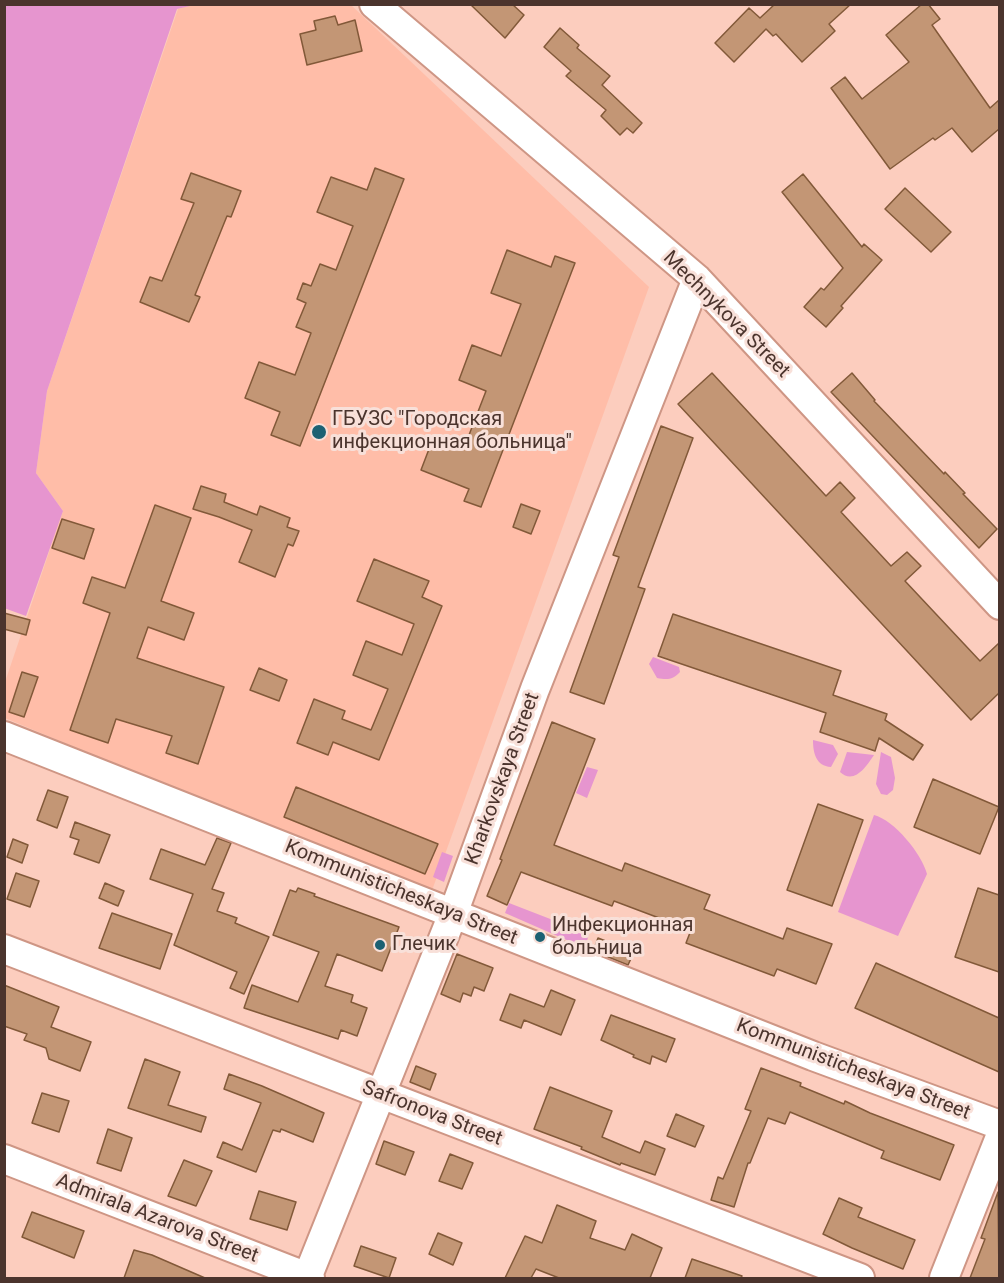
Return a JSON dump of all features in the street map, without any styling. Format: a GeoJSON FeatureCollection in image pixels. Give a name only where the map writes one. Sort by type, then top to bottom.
{"type":"FeatureCollection","features":[{"type":"Feature","properties":{"kind":"street","name":"Mechnykova Street"},"geometry":{"type":"LineString","coordinates":[[374,4],[697,279],[999,605]]}},
{"type":"Feature","properties":{"kind":"street","name":"Kharkovskaya Street"},"geometry":{"type":"LineString","coordinates":[[308,1278],[453,914],[535,689],[697,279]]}},
{"type":"Feature","properties":{"kind":"street","name":"Kommunisticheskaya Street"},"geometry":{"type":"LineString","coordinates":[[4,736],[813,1056],[999,1125]]}},
{"type":"Feature","properties":{"kind":"street","name":"Safronova Street"},"geometry":{"type":"LineString","coordinates":[[4,950],[860,1278]]}},
{"type":"Feature","properties":{"kind":"street"},"geometry":{"type":"LineString","coordinates":[[945,1278],[999,1137]]}},
{"type":"Feature","properties":{"kind":"street","name":"Admirala Azarova Street"},"geometry":{"type":"LineString","coordinates":[[4,1159],[308,1278]]}},
{"type":"Feature","properties":{"kind":"shaded area","name":"ГБУЗС \"Городская инфекционная больница\""},"geometry":{"type":"Polygon","coordinates":[[[194,4],[351,5],[649,287],[430,896],[5,718],[5,682],[63,511],[36,473],[47,391],[178,9],[194,4]]]}},
{"type":"Feature","properties":{"kind":"shaded area"},"geometry":{"type":"Polygon","coordinates":[[[4,5],[194,5],[177,9],[47,391],[36,473],[63,511],[26,616],[4,608],[4,5]]]}},
{"type":"Feature","properties":{"kind":"shaded area"},"geometry":{"type":"Polygon","coordinates":[[[653,657],[679,667],[680,672],[670,679],[657,678],[649,664],[653,657]]]}},
{"type":"Feature","properties":{"kind":"shaded area"},"geometry":{"type":"Polygon","coordinates":[[[813,740],[833,745],[838,754],[831,767],[822,764],[816,758],[813,740]]]}},
{"type":"Feature","properties":{"kind":"shaded area"},"geometry":{"type":"Polygon","coordinates":[[[847,752],[874,755],[859,773],[850,777],[840,772],[847,752]]]}},
{"type":"Feature","properties":{"kind":"shaded area"},"geometry":{"type":"Polygon","coordinates":[[[881,752],[891,757],[895,778],[893,790],[887,795],[881,794],[876,784],[881,752]]]}},
{"type":"Feature","properties":{"kind":"shaded area"},"geometry":{"type":"Polygon","coordinates":[[[587,767],[598,770],[587,798],[576,793],[587,767]]]}},
{"type":"Feature","properties":{"kind":"shaded area"},"geometry":{"type":"Polygon","coordinates":[[[874,815],[890,824],[906,839],[919,857],[927,874],[898,936],[838,912],[874,815]]]}},
{"type":"Feature","properties":{"kind":"shaded area"},"geometry":{"type":"Polygon","coordinates":[[[442,852],[453,856],[444,882],[433,877],[442,852]]]}},
{"type":"Feature","properties":{"kind":"shaded area"},"geometry":{"type":"Polygon","coordinates":[[[509,903],[589,934],[585,948],[505,913],[509,903]]]}},
{"type":"Feature","properties":{"kind":"building"},"geometry":{"type":"Polygon","coordinates":[[[470,4],[512,4],[524,15],[505,38],[470,4]]]}},
{"type":"Feature","properties":{"kind":"building"},"geometry":{"type":"Polygon","coordinates":[[[775,4],[851,4],[829,24],[835,31],[802,62],[776,34],[773,36],[766,29],[734,62],[715,43],[749,8],[760,18],[775,4]]]}},
{"type":"Feature","properties":{"kind":"building"},"geometry":{"type":"Polygon","coordinates":[[[922,4],[928,4],[940,19],[932,25],[990,108],[999,100],[999,129],[972,152],[952,128],[935,140],[933,138],[890,169],[831,88],[845,77],[862,99],[909,62],[886,35],[922,4]]]}},
{"type":"Feature","properties":{"kind":"building"},"geometry":{"type":"Polygon","coordinates":[[[335,16],[338,25],[355,20],[362,51],[307,65],[300,34],[316,30],[314,21],[335,16]]]}},
{"type":"Feature","properties":{"kind":"building"},"geometry":{"type":"Polygon","coordinates":[[[560,28],[579,45],[577,48],[610,76],[602,85],[642,123],[633,133],[627,128],[620,135],[601,116],[606,110],[566,76],[571,71],[544,47],[560,28]]]}},
{"type":"Feature","properties":{"kind":"building"},"geometry":{"type":"Polygon","coordinates":[[[375,168],[404,179],[300,446],[271,435],[280,412],[245,398],[259,362],[295,375],[311,333],[296,327],[306,303],[297,299],[303,283],[311,286],[320,264],[336,270],[353,226],[317,212],[331,177],[367,190],[375,168]]]}},
{"type":"Feature","properties":{"kind":"building"},"geometry":{"type":"Polygon","coordinates":[[[191,173],[241,191],[231,217],[227,216],[195,295],[200,297],[189,322],[140,302],[150,277],[162,281],[194,203],[181,199],[191,173]]]}},
{"type":"Feature","properties":{"kind":"building"},"geometry":{"type":"Polygon","coordinates":[[[803,174],[862,247],[864,244],[882,260],[841,306],[843,308],[826,327],[804,307],[821,288],[824,290],[843,268],[782,192],[803,174]]]}},
{"type":"Feature","properties":{"kind":"building"},"geometry":{"type":"Polygon","coordinates":[[[905,188],[951,232],[931,252],[885,209],[905,188]]]}},
{"type":"Feature","properties":{"kind":"building"},"geometry":{"type":"Polygon","coordinates":[[[507,250],[551,267],[555,256],[575,263],[481,507],[464,501],[469,489],[421,470],[434,436],[464,448],[486,391],[459,380],[472,345],[501,356],[521,304],[491,293],[507,250]]]}},
{"type":"Feature","properties":{"kind":"building"},"geometry":{"type":"Polygon","coordinates":[[[712,373],[826,496],[840,482],[855,498],[841,512],[891,566],[907,552],[921,566],[905,581],[980,661],[999,643],[999,693],[971,720],[678,404],[712,373]]]}},
{"type":"Feature","properties":{"kind":"building"},"geometry":{"type":"Polygon","coordinates":[[[852,373],[874,401],[944,474],[945,472],[997,529],[979,548],[831,392],[852,373]]]}},
{"type":"Feature","properties":{"kind":"building"},"geometry":{"type":"Polygon","coordinates":[[[661,426],[693,438],[638,587],[645,589],[604,704],[570,692],[619,557],[613,555],[661,426]]]}},
{"type":"Feature","properties":{"kind":"building"},"geometry":{"type":"Polygon","coordinates":[[[201,486],[226,494],[224,502],[257,515],[260,506],[290,518],[287,527],[299,531],[293,546],[288,544],[275,577],[239,562],[252,530],[193,509],[201,486]]]}},
{"type":"Feature","properties":{"kind":"building"},"geometry":{"type":"Polygon","coordinates":[[[521,504],[540,511],[531,534],[513,527],[521,504]]]}},
{"type":"Feature","properties":{"kind":"building"},"geometry":{"type":"Polygon","coordinates":[[[155,505],[191,518],[161,601],[194,613],[184,640],[148,627],[137,658],[224,687],[198,764],[166,753],[172,736],[116,719],[108,743],[70,730],[110,613],[83,603],[92,577],[125,588],[155,505]]]}},
{"type":"Feature","properties":{"kind":"building"},"geometry":{"type":"Polygon","coordinates":[[[62,519],[94,529],[84,559],[52,548],[62,519]]]}},
{"type":"Feature","properties":{"kind":"building"},"geometry":{"type":"Polygon","coordinates":[[[374,559],[429,581],[422,597],[442,606],[379,760],[333,742],[328,755],[297,743],[314,699],[345,711],[342,719],[371,730],[388,689],[353,675],[366,641],[402,655],[414,624],[357,601],[374,559]]]}},
{"type":"Feature","properties":{"kind":"building"},"geometry":{"type":"Polygon","coordinates":[[[4,613],[30,620],[26,635],[4,629],[4,613]]]}},
{"type":"Feature","properties":{"kind":"building"},"geometry":{"type":"Polygon","coordinates":[[[673,614],[841,671],[833,695],[887,714],[885,720],[923,745],[913,760],[879,738],[875,751],[820,732],[826,713],[658,656],[673,614]]]}},
{"type":"Feature","properties":{"kind":"building"},"geometry":{"type":"Polygon","coordinates":[[[259,668],[287,680],[279,701],[250,690],[259,668]]]}},
{"type":"Feature","properties":{"kind":"building"},"geometry":{"type":"Polygon","coordinates":[[[22,672],[38,677],[24,717],[9,712],[22,672]]]}},
{"type":"Feature","properties":{"kind":"building"},"geometry":{"type":"Polygon","coordinates":[[[552,722],[595,739],[554,845],[622,871],[625,863],[710,895],[704,909],[783,939],[787,928],[832,944],[816,984],[777,969],[774,976],[686,943],[691,930],[614,901],[612,906],[521,872],[507,905],[487,896],[552,722]]]}},
{"type":"Feature","properties":{"kind":"building"},"geometry":{"type":"Polygon","coordinates":[[[933,779],[999,807],[980,854],[914,827],[933,779]]]}},
{"type":"Feature","properties":{"kind":"building"},"geometry":{"type":"Polygon","coordinates":[[[296,787],[438,844],[425,874],[284,817],[296,787]]]}},
{"type":"Feature","properties":{"kind":"building"},"geometry":{"type":"Polygon","coordinates":[[[48,790],[68,797],[57,828],[37,820],[48,790]]]}},
{"type":"Feature","properties":{"kind":"building"},"geometry":{"type":"Polygon","coordinates":[[[818,804],[863,820],[832,906],[787,890],[818,804]]]}},
{"type":"Feature","properties":{"kind":"building"},"geometry":{"type":"Polygon","coordinates":[[[75,822],[110,835],[99,863],[74,854],[79,840],[70,837],[75,822]]]}},
{"type":"Feature","properties":{"kind":"building"},"geometry":{"type":"Polygon","coordinates":[[[217,838],[231,843],[212,889],[224,893],[217,911],[237,918],[235,923],[269,937],[244,994],[230,988],[237,972],[174,945],[193,894],[150,879],[161,849],[205,865],[217,838]]]}},
{"type":"Feature","properties":{"kind":"building"},"geometry":{"type":"Polygon","coordinates":[[[13,839],[28,845],[22,863],[7,857],[13,839]]]}},
{"type":"Feature","properties":{"kind":"building"},"geometry":{"type":"Polygon","coordinates":[[[16,873],[39,881],[30,907],[7,899],[16,873]]]}},
{"type":"Feature","properties":{"kind":"building"},"geometry":{"type":"Polygon","coordinates":[[[105,883],[124,891],[118,906],[99,898],[105,883]]]}},
{"type":"Feature","properties":{"kind":"building"},"geometry":{"type":"Polygon","coordinates":[[[298,888],[399,927],[382,971],[337,954],[325,986],[353,995],[351,1002],[367,1008],[357,1036],[341,1030],[338,1039],[244,1008],[252,985],[298,1002],[319,952],[273,935],[290,890],[296,892],[298,888]]]}},
{"type":"Feature","properties":{"kind":"building"},"geometry":{"type":"Polygon","coordinates":[[[978,888],[999,895],[999,972],[955,957],[978,888]]]}},
{"type":"Feature","properties":{"kind":"building"},"geometry":{"type":"Polygon","coordinates":[[[112,913],[172,934],[160,969],[99,948],[112,913]]]}},
{"type":"Feature","properties":{"kind":"building"},"geometry":{"type":"Polygon","coordinates":[[[598,938],[634,952],[628,965],[593,951],[598,938]]]}},
{"type":"Feature","properties":{"kind":"building"},"geometry":{"type":"Polygon","coordinates":[[[457,954],[493,968],[484,991],[474,987],[471,996],[463,993],[460,1002],[441,994],[457,954]]]}},
{"type":"Feature","properties":{"kind":"building"},"geometry":{"type":"Polygon","coordinates":[[[876,963],[999,1018],[999,1072],[855,1008],[876,963]]]}},
{"type":"Feature","properties":{"kind":"building"},"geometry":{"type":"Polygon","coordinates":[[[4,985],[59,1007],[51,1027],[91,1042],[80,1071],[49,1059],[46,1048],[24,1040],[27,1034],[4,1026],[4,985]]]}},
{"type":"Feature","properties":{"kind":"building"},"geometry":{"type":"Polygon","coordinates":[[[551,990],[575,1000],[561,1035],[524,1020],[521,1028],[500,1020],[510,994],[544,1007],[551,990]]]}},
{"type":"Feature","properties":{"kind":"building"},"geometry":{"type":"Polygon","coordinates":[[[611,1015],[675,1039],[666,1062],[652,1056],[650,1064],[601,1040],[611,1015]]]}},
{"type":"Feature","properties":{"kind":"building"},"geometry":{"type":"Polygon","coordinates":[[[145,1059],[180,1072],[168,1105],[206,1117],[201,1132],[128,1108],[145,1059]]]}},
{"type":"Feature","properties":{"kind":"building"},"geometry":{"type":"Polygon","coordinates":[[[416,1066],[436,1074],[430,1090],[410,1082],[416,1066]]]}},
{"type":"Feature","properties":{"kind":"building"},"geometry":{"type":"Polygon","coordinates":[[[761,1068],[801,1083],[800,1086],[844,1104],[845,1101],[954,1145],[940,1180],[881,1158],[884,1151],[790,1112],[785,1124],[768,1118],[750,1163],[748,1163],[734,1207],[711,1200],[718,1177],[723,1179],[751,1111],[745,1109],[761,1068]]]}},
{"type":"Feature","properties":{"kind":"building"},"geometry":{"type":"Polygon","coordinates":[[[229,1074],[324,1113],[313,1142],[281,1129],[280,1132],[273,1130],[256,1172],[217,1157],[223,1142],[242,1150],[261,1103],[224,1089],[229,1074]]]}},
{"type":"Feature","properties":{"kind":"building"},"geometry":{"type":"Polygon","coordinates":[[[550,1087],[612,1111],[602,1137],[640,1153],[645,1141],[665,1149],[655,1175],[621,1163],[620,1165],[581,1149],[582,1147],[534,1129],[550,1087]]]}},
{"type":"Feature","properties":{"kind":"building"},"geometry":{"type":"Polygon","coordinates":[[[42,1093],[69,1101],[59,1132],[32,1123],[42,1093]]]}},
{"type":"Feature","properties":{"kind":"building"},"geometry":{"type":"Polygon","coordinates":[[[676,1114],[704,1126],[695,1147],[667,1136],[676,1114]]]}},
{"type":"Feature","properties":{"kind":"building"},"geometry":{"type":"Polygon","coordinates":[[[108,1129],[132,1138],[121,1171],[97,1163],[108,1129]]]}},
{"type":"Feature","properties":{"kind":"building"},"geometry":{"type":"Polygon","coordinates":[[[384,1141],[414,1152],[405,1175],[376,1164],[384,1141]]]}},
{"type":"Feature","properties":{"kind":"building"},"geometry":{"type":"Polygon","coordinates":[[[450,1154],[473,1163],[462,1189],[439,1181],[450,1154]]]}},
{"type":"Feature","properties":{"kind":"building"},"geometry":{"type":"Polygon","coordinates":[[[184,1160],[212,1171],[196,1206],[168,1196],[184,1160]]]}},
{"type":"Feature","properties":{"kind":"building"},"geometry":{"type":"Polygon","coordinates":[[[259,1191],[296,1202],[287,1230],[250,1219],[259,1191]]]}},
{"type":"Feature","properties":{"kind":"building"},"geometry":{"type":"Polygon","coordinates":[[[998,1192],[999,1278],[970,1278],[985,1239],[981,1238],[998,1192]]]}},
{"type":"Feature","properties":{"kind":"building"},"geometry":{"type":"Polygon","coordinates":[[[839,1198],[862,1208],[858,1217],[915,1240],[903,1269],[823,1234],[839,1198]]]}},
{"type":"Feature","properties":{"kind":"building"},"geometry":{"type":"Polygon","coordinates":[[[557,1205],[596,1221],[590,1238],[625,1250],[632,1234],[662,1248],[650,1278],[559,1278],[536,1269],[531,1278],[505,1278],[525,1236],[542,1243],[557,1205]]]}},
{"type":"Feature","properties":{"kind":"building"},"geometry":{"type":"Polygon","coordinates":[[[32,1212],[84,1231],[74,1258],[22,1237],[32,1212]]]}},
{"type":"Feature","properties":{"kind":"building"},"geometry":{"type":"Polygon","coordinates":[[[438,1233],[462,1243],[453,1265],[429,1254],[438,1233]]]}},
{"type":"Feature","properties":{"kind":"building"},"geometry":{"type":"Polygon","coordinates":[[[361,1246],[396,1258],[389,1278],[354,1266],[361,1246]]]}},
{"type":"Feature","properties":{"kind":"building"},"geometry":{"type":"Polygon","coordinates":[[[134,1250],[152,1255],[205,1278],[124,1278],[134,1250]]]}},
{"type":"Feature","properties":{"kind":"building"},"geometry":{"type":"Polygon","coordinates":[[[692,1259],[742,1276],[741,1278],[685,1278],[692,1259]]]}},
{"type":"Feature","properties":{"kind":"place","name":"ГБУЗС \"Городская инфекционная больница\""},"geometry":{"type":"Point","coordinates":[319,432]}},
{"type":"Feature","properties":{"kind":"place","name":"Инфекционная больница"},"geometry":{"type":"Point","coordinates":[540,937]}},
{"type":"Feature","properties":{"kind":"place","name":"Глечик"},"geometry":{"type":"Point","coordinates":[380,945]}}]}
